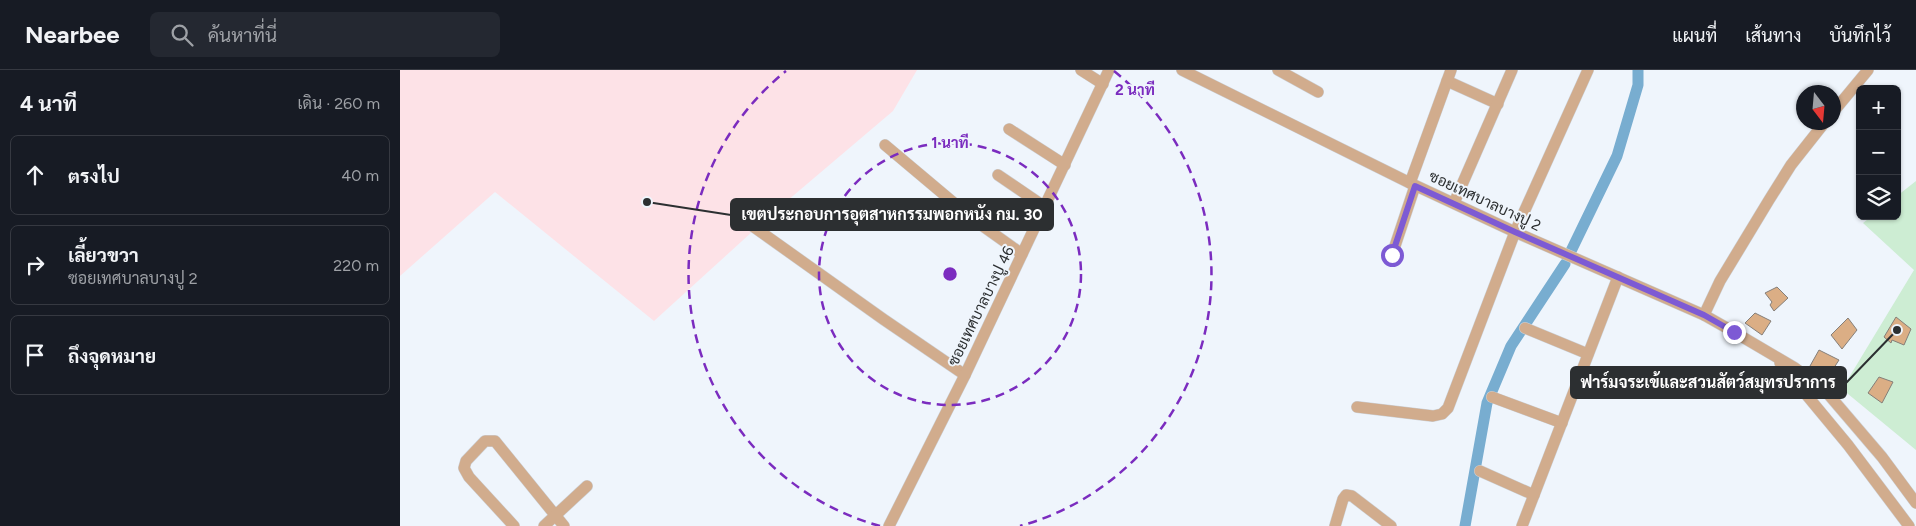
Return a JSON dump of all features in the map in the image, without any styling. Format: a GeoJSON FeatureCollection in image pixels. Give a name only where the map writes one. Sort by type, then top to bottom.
{"type":"FeatureCollection","features":[{"type":"Feature","properties":{"kind":"street"},"geometry":{"type":"LineString","coordinates":[[1081,70],[1104,84]]}},
{"type":"Feature","properties":{"kind":"street","name":"ซอยเทศบาลบางปู 46"},"geometry":{"type":"LineString","coordinates":[[889,526],[1045,207],[1109,70]]}},
{"type":"Feature","properties":{"kind":"street","name":"ซอยเทศบาลบางปู 2"},"geometry":{"type":"LineString","coordinates":[[1182,70],[1454,204],[1704,315],[1776,356],[1813,381],[1829,395],[1882,457],[1916,503]]}},
{"type":"Feature","properties":{"kind":"street"},"geometry":{"type":"LineString","coordinates":[[1278,70],[1318,92]]}},
{"type":"Feature","properties":{"kind":"street"},"geometry":{"type":"LineString","coordinates":[[1454,204],[1512,70]]}},
{"type":"Feature","properties":{"kind":"street"},"geometry":{"type":"LineString","coordinates":[[1357,407],[1433,416],[1442,414],[1448,408],[1515,232],[1588,70]]}},
{"type":"Feature","properties":{"kind":"street"},"geometry":{"type":"LineString","coordinates":[[1841,103],[1868,70]]}},
{"type":"Feature","properties":{"kind":"street"},"geometry":{"type":"LineString","coordinates":[[1392,255],[1412,184],[1449,75],[1498,104]]}},
{"type":"Feature","properties":{"kind":"street"},"geometry":{"type":"LineString","coordinates":[[1009,129],[1065,165]]}},
{"type":"Feature","properties":{"kind":"street"},"geometry":{"type":"LineString","coordinates":[[1704,315],[1720,282],[1769,200],[1791,165],[1819,130]]}},
{"type":"Feature","properties":{"kind":"street"},"geometry":{"type":"LineString","coordinates":[[885,145],[973,219],[1022,254]]}},
{"type":"Feature","properties":{"kind":"street"},"geometry":{"type":"LineString","coordinates":[[998,176],[1045,207]]}},
{"type":"Feature","properties":{"kind":"street"},"geometry":{"type":"LineString","coordinates":[[737,215],[964,374]]}},
{"type":"Feature","properties":{"kind":"street"},"geometry":{"type":"LineString","coordinates":[[1522,526],[1618,277]]}},
{"type":"Feature","properties":{"kind":"street"},"geometry":{"type":"LineString","coordinates":[[1525,328],[1588,354]]}},
{"type":"Feature","properties":{"kind":"street","name":"ซอยเทศบาลบางปู 2"},"geometry":{"type":"LineString","coordinates":[[1776,356],[1803,392],[1848,445],[1909,526]]}},
{"type":"Feature","properties":{"kind":"street"},"geometry":{"type":"LineString","coordinates":[[1492,397],[1562,422]]}},
{"type":"Feature","properties":{"kind":"street"},"geometry":{"type":"LineString","coordinates":[[514,526],[468,477],[464,468],[466,461],[485,441],[495,441],[564,526]]}},
{"type":"Feature","properties":{"kind":"street"},"geometry":{"type":"LineString","coordinates":[[1480,471],[1534,495]]}},
{"type":"Feature","properties":{"kind":"street"},"geometry":{"type":"LineString","coordinates":[[544,526],[587,486]]}},
{"type":"Feature","properties":{"kind":"street"},"geometry":{"type":"LineString","coordinates":[[1335,526],[1346,495],[1352,496],[1387,525]]}},
{"type":"Feature","properties":{"kind":"shaded area"},"geometry":{"type":"Polygon","coordinates":[[[400,70],[917,70],[893,111],[774,212],[654,321],[495,192],[400,276],[400,70]]]}},
{"type":"Feature","properties":{"kind":"green space"},"geometry":{"type":"Polygon","coordinates":[[[1916,181],[1916,450],[1842,389],[1914,270],[1863,223],[1867,220],[1901,220],[1901,193],[1916,181]]]}},
{"type":"Feature","properties":{"kind":"building"},"geometry":{"type":"Polygon","coordinates":[[[1777,287],[1788,298],[1774,311],[1770,305],[1772,302],[1765,293],[1777,287]]]}},
{"type":"Feature","properties":{"kind":"building"},"geometry":{"type":"Polygon","coordinates":[[[1755,313],[1771,321],[1762,335],[1745,323],[1755,313]]]}},
{"type":"Feature","properties":{"kind":"building"},"geometry":{"type":"Polygon","coordinates":[[[1896,317],[1911,329],[1904,345],[1892,340],[1891,343],[1884,337],[1896,317]]]}},
{"type":"Feature","properties":{"kind":"building"},"geometry":{"type":"Polygon","coordinates":[[[1848,318],[1857,330],[1842,349],[1831,335],[1848,318]]]}},
{"type":"Feature","properties":{"kind":"building"},"geometry":{"type":"Polygon","coordinates":[[[1819,350],[1839,360],[1828,377],[1810,366],[1819,350]]]}},
{"type":"Feature","properties":{"kind":"building"},"geometry":{"type":"Polygon","coordinates":[[[1879,377],[1893,382],[1882,403],[1868,393],[1879,377]]]}},
{"type":"Feature","properties":{"kind":"waterway"},"geometry":{"type":"LineString","coordinates":[[1571,251],[1617,156],[1638,85],[1638,70]]}},
{"type":"Feature","properties":{"kind":"waterway"},"geometry":{"type":"LineString","coordinates":[[1465,526],[1487,403],[1511,346],[1565,264]]}},
{"type":"Feature","properties":{"kind":"place","name":"เขตประกอบการอุตสาหกรรมพอกหนัง กม. 30"},"geometry":{"type":"Point","coordinates":[647,202]}},
{"type":"Feature","properties":{"kind":"place","name":"ฟาร์มจระเข้และสวนสัตว์สมุทรปราการ"},"geometry":{"type":"Point","coordinates":[1897,330]}},
{"type":"Feature","properties":{"kind":"route"},"geometry":{"type":"LineString","coordinates":[[1392,255],[1415,186],[1665,297],[1704,315],[1734,332]]}}]}
